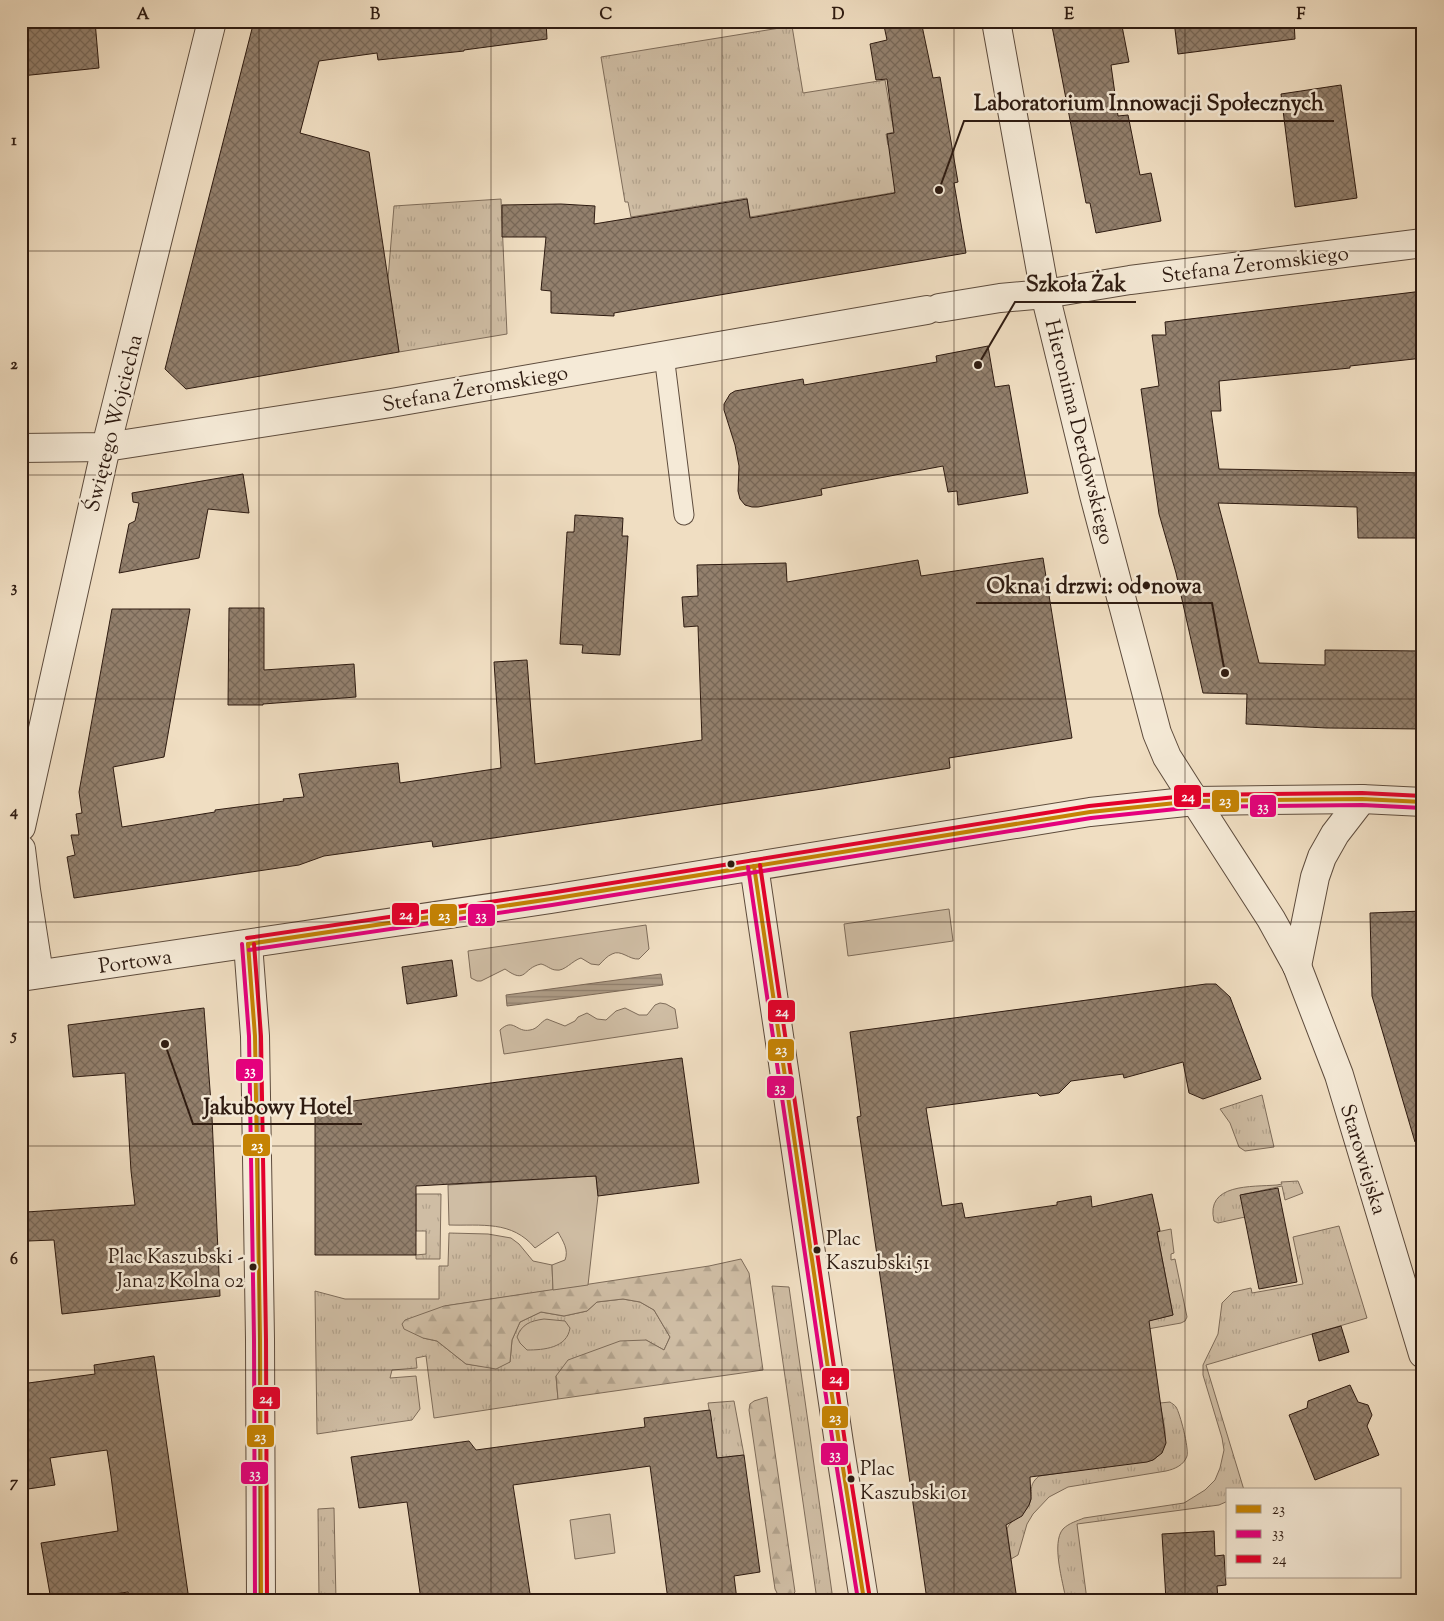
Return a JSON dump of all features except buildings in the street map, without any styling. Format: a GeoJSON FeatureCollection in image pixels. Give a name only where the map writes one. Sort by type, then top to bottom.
{"type":"FeatureCollection","features":[{"type":"Feature","properties":{"kind":"street","name":"Świętego Wojciecha"},"geometry":{"type":"LineString","coordinates":[[21,827],[106,447],[212,21]]}},
{"type":"Feature","properties":{"kind":"street","name":"Hieronima Derdowskiego"},"geometry":{"type":"LineString","coordinates":[[996,21],[1045,294],[1094,495],[1157,733],[1167,757],[1262,904],[1297,966]]}},
{"type":"Feature","properties":{"kind":"street","name":"Stefana Żeromskiego"},"geometry":{"type":"LineString","coordinates":[[21,448],[106,447],[391,403],[1000,298],[1045,294],[1130,280],[1423,243]]}},
{"type":"Feature","properties":{"kind":"street","name":"Portowa"},"geometry":{"type":"LineString","coordinates":[[30,975],[552,899],[1082,813],[1195,801],[1362,799],[1423,802]]}},
{"type":"Feature","properties":{"kind":"street"},"geometry":{"type":"LineString","coordinates":[[1297,966],[1315,877],[1322,857],[1335,834],[1362,799]]}},
{"type":"Feature","properties":{"kind":"street"},"geometry":{"type":"LineString","coordinates":[[21,849],[26,890],[30,975]]}},
{"type":"Feature","properties":{"kind":"street"},"geometry":{"type":"LineString","coordinates":[[754,866],[864,1600]]}},
{"type":"Feature","properties":{"kind":"street"},"geometry":{"type":"LineString","coordinates":[[248,944],[255,1036],[260,1339],[261,1600]]}},
{"type":"Feature","properties":{"kind":"street","name":"Starowiejska"},"geometry":{"type":"LineString","coordinates":[[1297,966],[1339,1075],[1421,1343]]}},
{"type":"Feature","properties":{"kind":"lane"},"geometry":{"type":"LineString","coordinates":[[664,355],[684,514]]}},
{"type":"Feature","properties":{"kind":"green space"},"geometry":{"type":"Polygon","coordinates":[[[792,26],[803,93],[885,80],[894,132],[886,134],[888,145],[895,144],[903,191],[750,217],[747,198],[631,217],[628,202],[625,202],[601,57],[792,26]]]}},
{"type":"Feature","properties":{"kind":"green space"},"geometry":{"type":"Polygon","coordinates":[[[501,199],[507,334],[399,352],[388,279],[394,206],[501,199]]]}},
{"type":"Feature","properties":{"kind":"green space"},"geometry":{"type":"Polygon","coordinates":[[[949,909],[953,941],[848,956],[844,924],[949,909]]]}},
{"type":"Feature","properties":{"kind":"green space"},"geometry":{"type":"Polygon","coordinates":[[[646,925],[649,949],[639,959],[615,953],[608,956],[599,965],[591,964],[581,958],[559,970],[541,964],[521,976],[512,974],[505,969],[481,981],[471,978],[468,951],[646,925]]]}},
{"type":"Feature","properties":{"kind":"green space"},"geometry":{"type":"Polygon","coordinates":[[[660,1003],[675,1009],[678,1028],[504,1054],[500,1030],[505,1026],[512,1025],[530,1030],[547,1019],[565,1026],[587,1013],[597,1019],[606,1020],[616,1011],[625,1008],[639,1015],[647,1015],[655,1005],[660,1003]]]}},
{"type":"Feature","properties":{"kind":"green space"},"geometry":{"type":"Polygon","coordinates":[[[1262,1095],[1274,1147],[1245,1151],[1239,1147],[1230,1123],[1220,1109],[1262,1095]]]}},
{"type":"Feature","properties":{"kind":"green space"},"geometry":{"type":"Polygon","coordinates":[[[596,1176],[598,1196],[588,1285],[553,1290],[552,1265],[565,1260],[566,1256],[565,1246],[558,1232],[535,1248],[516,1233],[495,1226],[449,1225],[448,1185],[596,1176]]]}},
{"type":"Feature","properties":{"kind":"green space"},"geometry":{"type":"Polygon","coordinates":[[[1298,1181],[1303,1193],[1285,1200],[1282,1186],[1241,1195],[1245,1217],[1218,1223],[1214,1221],[1213,1209],[1223,1193],[1244,1187],[1277,1185],[1282,1184],[1281,1182],[1298,1181]]]}},
{"type":"Feature","properties":{"kind":"green space"},"geometry":{"type":"Polygon","coordinates":[[[416,1194],[441,1194],[440,1259],[416,1259],[416,1255],[426,1254],[426,1231],[416,1231],[416,1194]]]}},
{"type":"Feature","properties":{"kind":"green space"},"geometry":{"type":"Polygon","coordinates":[[[1339,1226],[1367,1318],[1206,1365],[1243,1488],[1226,1488],[1226,1502],[1219,1505],[1077,1524],[1087,1600],[1066,1600],[1058,1553],[1060,1535],[1065,1527],[1084,1518],[1184,1503],[1205,1490],[1215,1480],[1224,1450],[1203,1375],[1203,1365],[1218,1334],[1222,1303],[1233,1292],[1251,1288],[1252,1293],[1303,1284],[1293,1237],[1339,1226]]]}},
{"type":"Feature","properties":{"kind":"green space"},"geometry":{"type":"Polygon","coordinates":[[[1171,1229],[1174,1253],[1171,1254],[1171,1260],[1175,1259],[1187,1317],[1181,1323],[1131,1332],[1130,1325],[1173,1315],[1157,1232],[1171,1229]]]}},
{"type":"Feature","properties":{"kind":"green space"},"geometry":{"type":"Polygon","coordinates":[[[449,1233],[488,1234],[511,1238],[519,1244],[533,1261],[552,1265],[553,1290],[445,1306],[423,1338],[437,1341],[466,1364],[480,1366],[510,1362],[512,1340],[520,1322],[541,1312],[564,1316],[587,1311],[597,1302],[623,1299],[640,1302],[654,1310],[670,1337],[664,1350],[646,1340],[556,1376],[558,1399],[434,1418],[426,1356],[416,1358],[417,1368],[392,1370],[390,1378],[416,1376],[420,1409],[412,1420],[317,1434],[315,1291],[345,1299],[439,1299],[439,1266],[448,1266],[449,1233]]]}},
{"type":"Feature","properties":{"kind":"green space"},"geometry":{"type":"Polygon","coordinates":[[[741,1259],[749,1273],[763,1370],[558,1399],[556,1376],[568,1360],[620,1341],[646,1340],[664,1350],[670,1337],[654,1310],[640,1302],[623,1299],[597,1302],[587,1311],[564,1316],[541,1312],[520,1322],[512,1340],[510,1362],[496,1369],[466,1364],[437,1341],[423,1338],[404,1329],[402,1324],[405,1320],[444,1306],[709,1266],[741,1259]]]}},
{"type":"Feature","properties":{"kind":"green space"},"geometry":{"type":"Polygon","coordinates":[[[772,1286],[789,1287],[833,1600],[817,1600],[772,1286]]]}},
{"type":"Feature","properties":{"kind":"green space"},"geometry":{"type":"Polygon","coordinates":[[[544,1319],[565,1321],[570,1328],[568,1335],[560,1344],[547,1348],[527,1350],[517,1337],[521,1329],[527,1324],[544,1319]]]}},
{"type":"Feature","properties":{"kind":"green space"},"geometry":{"type":"Polygon","coordinates":[[[767,1397],[795,1592],[789,1598],[779,1597],[775,1589],[749,1410],[750,1404],[754,1401],[767,1397]]]}},
{"type":"Feature","properties":{"kind":"green space"},"geometry":{"type":"Polygon","coordinates":[[[734,1401],[744,1455],[717,1458],[708,1403],[734,1401]]]}},
{"type":"Feature","properties":{"kind":"green space"},"geometry":{"type":"Polygon","coordinates":[[[1170,1402],[1178,1410],[1185,1439],[1187,1456],[1181,1464],[1176,1468],[1166,1471],[1068,1487],[1049,1497],[1033,1514],[1027,1524],[1018,1555],[1011,1559],[1007,1529],[1029,1505],[1033,1483],[1039,1476],[1153,1460],[1163,1449],[1165,1442],[1160,1403],[1170,1402]]]}},
{"type":"Feature","properties":{"kind":"green space"},"geometry":{"type":"Polygon","coordinates":[[[334,1508],[336,1600],[319,1600],[318,1509],[334,1508]]]}},
{"type":"Feature","properties":{"kind":"green space"},"geometry":{"type":"Polygon","coordinates":[[[610,1514],[615,1553],[575,1559],[570,1520],[610,1514]]]}},
{"type":"Feature","properties":{"kind":"shaded area"},"geometry":{"type":"Polygon","coordinates":[[[661,974],[663,985],[507,1006],[506,995],[661,974]]]}},
{"type":"Feature","properties":{"kind":"transit line","name":"24"},"geometry":{"type":"LineString","coordinates":[[247,938],[550,893],[1089,806],[1195,795],[1362,793],[1423,796]]}},
{"type":"Feature","properties":{"kind":"transit line","name":"23"},"geometry":{"type":"LineString","coordinates":[[248,944],[551,899],[1090,812],[1195,801],[1362,799],[1423,802]]}},
{"type":"Feature","properties":{"kind":"transit line","name":"33"},"geometry":{"type":"LineString","coordinates":[[249,950],[552,905],[1091,818],[1195,807],[1362,805],[1423,808]]}},
{"type":"Feature","properties":{"kind":"transit line","name":"24"},"geometry":{"type":"LineString","coordinates":[[760,865],[870,1599]]}},
{"type":"Feature","properties":{"kind":"transit line","name":"23"},"geometry":{"type":"LineString","coordinates":[[754,866],[864,1600]]}},
{"type":"Feature","properties":{"kind":"transit line","name":"33"},"geometry":{"type":"LineString","coordinates":[[748,867],[833,1444],[858,1600]]}},
{"type":"Feature","properties":{"kind":"transit line","name":"33"},"geometry":{"type":"LineString","coordinates":[[242,944],[249,1036],[254,1339],[255,1600]]}},
{"type":"Feature","properties":{"kind":"transit line","name":"23"},"geometry":{"type":"LineString","coordinates":[[248,944],[255,1036],[260,1339],[261,1600]]}},
{"type":"Feature","properties":{"kind":"transit line","name":"24"},"geometry":{"type":"LineString","coordinates":[[254,944],[261,1036],[266,1339],[267,1600]]}},
{"type":"Feature","properties":{"kind":"place","name":"Laboratorium Innowacji Społecznych"},"geometry":{"type":"Point","coordinates":[939,190]}},
{"type":"Feature","properties":{"kind":"place","name":"Szkoła Żak"},"geometry":{"type":"Point","coordinates":[978,365]}},
{"type":"Feature","properties":{"kind":"place","name":"Okna i drzwi: od•nowa"},"geometry":{"type":"Point","coordinates":[1225,673]}},
{"type":"Feature","properties":{"kind":"place","name":"Jakubowy Hotel"},"geometry":{"type":"Point","coordinates":[165,1044]}},
{"type":"Feature","properties":{"kind":"place","name":"Plac Kaszubski 51"},"geometry":{"type":"Point","coordinates":[817,1250]}},
{"type":"Feature","properties":{"kind":"place","name":"Plac Kaszubski - Jana z Kolna 02"},"geometry":{"type":"Point","coordinates":[253,1267]}},
{"type":"Feature","properties":{"kind":"place","name":"Plac Kaszubski 01"},"geometry":{"type":"Point","coordinates":[851,1479]}}]}
